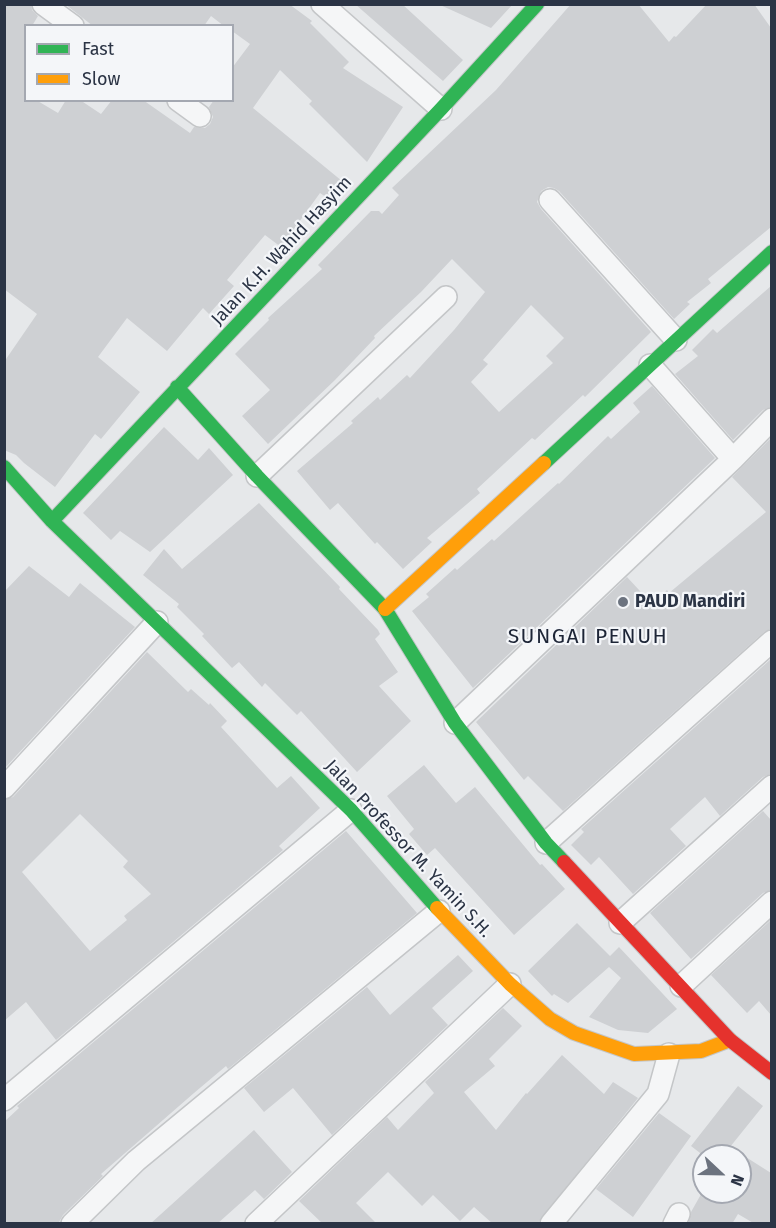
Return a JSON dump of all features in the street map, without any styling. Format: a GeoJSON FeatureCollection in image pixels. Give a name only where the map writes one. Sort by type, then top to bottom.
{"type":"FeatureCollection","features":[{"type":"Feature","properties":{"kind":"street"},"geometry":{"type":"LineString","coordinates":[[43,4],[70,24]]}},
{"type":"Feature","properties":{"kind":"street"},"geometry":{"type":"LineString","coordinates":[[322,4],[441,109]]}},
{"type":"Feature","properties":{"kind":"street","name":"Jalan K.H. Wahid Hasyim"},"geometry":{"type":"LineString","coordinates":[[52,521],[441,109],[537,4]]}},
{"type":"Feature","properties":{"kind":"street"},"geometry":{"type":"LineString","coordinates":[[181,102],[200,116]]}},
{"type":"Feature","properties":{"kind":"street"},"geometry":{"type":"LineString","coordinates":[[550,200],[676,340]]}},
{"type":"Feature","properties":{"kind":"street"},"geometry":{"type":"LineString","coordinates":[[385,609],[771,252]]}},
{"type":"Feature","properties":{"kind":"street"},"geometry":{"type":"LineString","coordinates":[[257,476],[446,297]]}},
{"type":"Feature","properties":{"kind":"street"},"geometry":{"type":"LineString","coordinates":[[650,365],[734,459]]}},
{"type":"Feature","properties":{"kind":"street"},"geometry":{"type":"LineString","coordinates":[[177,387],[257,476],[385,609],[455,723],[546,843],[730,1040],[770,1068]]}},
{"type":"Feature","properties":{"kind":"street"},"geometry":{"type":"LineString","coordinates":[[455,723],[734,459],[771,419]]}},
{"type":"Feature","properties":{"kind":"street","name":"Jalan Professor M. Yamin S.H."},"geometry":{"type":"LineString","coordinates":[[4,467],[52,521],[351,810],[440,911],[510,984],[550,1019],[574,1033],[634,1054],[701,1051],[730,1040]]}},
{"type":"Feature","properties":{"kind":"street"},"geometry":{"type":"LineString","coordinates":[[4,789],[157,622]]}},
{"type":"Feature","properties":{"kind":"street"},"geometry":{"type":"LineString","coordinates":[[546,843],[771,641]]}},
{"type":"Feature","properties":{"kind":"street"},"geometry":{"type":"LineString","coordinates":[[620,923],[771,786]]}},
{"type":"Feature","properties":{"kind":"street"},"geometry":{"type":"LineString","coordinates":[[4,1100],[351,810]]}},
{"type":"Feature","properties":{"kind":"street"},"geometry":{"type":"LineString","coordinates":[[681,986],[771,902]]}},
{"type":"Feature","properties":{"kind":"street"},"geometry":{"type":"LineString","coordinates":[[72,1224],[136,1161],[440,911]]}},
{"type":"Feature","properties":{"kind":"street"},"geometry":{"type":"LineString","coordinates":[[256,1224],[510,984]]}},
{"type":"Feature","properties":{"kind":"street"},"geometry":{"type":"LineString","coordinates":[[551,1224],[658,1094],[669,1053]]}},
{"type":"Feature","properties":{"kind":"building"},"geometry":{"type":"Polygon","coordinates":[[[4,4],[31,4],[32,10],[38,16],[33,24],[24,24],[24,102],[39,102],[58,113],[65,102],[83,102],[101,114],[110,102],[146,102],[190,133],[194,127],[205,128],[213,117],[209,107],[213,102],[234,102],[234,65],[250,44],[234,32],[234,24],[221,24],[211,16],[205,24],[90,24],[65,4],[289,4],[312,21],[310,23],[349,62],[343,68],[403,107],[367,162],[309,104],[312,101],[280,70],[253,108],[342,181],[329,199],[320,193],[281,247],[265,235],[227,280],[234,286],[209,314],[203,308],[167,351],[127,318],[98,357],[140,392],[101,439],[95,434],[55,487],[16,455],[4,450],[4,362],[37,314],[4,289],[4,4]]]}},
{"type":"Feature","properties":{"kind":"building"},"geometry":{"type":"Polygon","coordinates":[[[355,4],[402,4],[463,60],[443,81],[355,4]]]}},
{"type":"Feature","properties":{"kind":"building"},"geometry":{"type":"Polygon","coordinates":[[[438,4],[513,4],[491,28],[438,4]]]}},
{"type":"Feature","properties":{"kind":"building"},"geometry":{"type":"Polygon","coordinates":[[[571,4],[638,4],[669,42],[707,4],[754,4],[771,28],[771,227],[708,279],[711,283],[687,302],[690,304],[674,319],[559,191],[548,187],[541,191],[537,202],[541,209],[651,332],[585,397],[583,395],[535,440],[532,438],[477,489],[480,493],[427,538],[432,542],[403,569],[377,542],[375,544],[338,503],[330,510],[297,471],[353,423],[351,421],[378,397],[380,400],[407,375],[410,378],[485,292],[452,259],[374,336],[375,338],[335,380],[268,444],[242,416],[270,390],[235,354],[269,320],[268,318],[322,269],[318,265],[371,211],[379,211],[382,214],[399,195],[392,188],[496,90],[571,4]],[[531,305],[483,360],[488,364],[471,382],[499,412],[553,363],[546,356],[564,338],[531,305]]]}},
{"type":"Feature","properties":{"kind":"building"},"geometry":{"type":"Polygon","coordinates":[[[771,286],[771,407],[763,410],[733,440],[675,374],[698,356],[692,350],[713,329],[717,333],[771,286]]]}},
{"type":"Feature","properties":{"kind":"building"},"geometry":{"type":"Polygon","coordinates":[[[652,386],[715,458],[473,688],[412,611],[429,597],[426,594],[455,568],[457,570],[492,539],[494,541],[559,484],[608,436],[611,439],[640,412],[633,403],[652,386]]]}},
{"type":"Feature","properties":{"kind":"building"},"geometry":{"type":"Polygon","coordinates":[[[164,427],[198,460],[209,448],[233,475],[150,552],[120,531],[111,540],[83,513],[164,427]]]}},
{"type":"Feature","properties":{"kind":"building"},"geometry":{"type":"Polygon","coordinates":[[[771,438],[771,629],[764,632],[563,811],[528,776],[524,780],[476,722],[627,577],[652,604],[667,590],[669,593],[766,512],[732,477],[771,438]]]}},
{"type":"Feature","properties":{"kind":"building"},"geometry":{"type":"Polygon","coordinates":[[[259,503],[378,630],[380,634],[375,639],[398,672],[379,686],[411,721],[357,772],[301,711],[297,715],[265,683],[262,687],[239,662],[232,668],[202,636],[204,634],[177,607],[179,604],[143,575],[164,549],[182,569],[259,503]]]}},
{"type":"Feature","properties":{"kind":"building"},"geometry":{"type":"Polygon","coordinates":[[[29,566],[69,597],[80,583],[135,627],[4,769],[4,592],[29,566]]]}},
{"type":"Feature","properties":{"kind":"building"},"geometry":{"type":"Polygon","coordinates":[[[147,652],[188,692],[191,689],[209,705],[210,703],[227,721],[221,727],[277,788],[291,776],[320,808],[279,846],[283,850],[56,1040],[26,1002],[4,1021],[4,800],[13,797],[147,652]],[[80,814],[22,872],[90,951],[127,920],[124,916],[151,894],[123,867],[128,861],[80,814]]]}},
{"type":"Feature","properties":{"kind":"building"},"geometry":{"type":"Polygon","coordinates":[[[771,659],[771,774],[763,777],[720,816],[705,797],[670,829],[686,846],[633,894],[599,857],[591,865],[571,845],[584,832],[581,829],[771,659]]]}},
{"type":"Feature","properties":{"kind":"building"},"geometry":{"type":"Polygon","coordinates":[[[424,765],[456,803],[475,787],[540,865],[542,864],[565,889],[514,935],[435,848],[427,855],[409,834],[414,829],[387,796],[424,765]]]}},
{"type":"Feature","properties":{"kind":"building"},"geometry":{"type":"Polygon","coordinates":[[[763,811],[771,820],[771,890],[763,893],[691,959],[650,913],[763,811]]]}},
{"type":"Feature","properties":{"kind":"building"},"geometry":{"type":"Polygon","coordinates":[[[346,831],[417,913],[228,1069],[226,1066],[194,1093],[101,1174],[103,1176],[63,1215],[58,1224],[4,1224],[4,1122],[19,1108],[17,1106],[346,831]]]}},
{"type":"Feature","properties":{"kind":"building"},"geometry":{"type":"Polygon","coordinates":[[[771,920],[771,1015],[759,1001],[747,1013],[711,975],[771,920]]]}},
{"type":"Feature","properties":{"kind":"building"},"geometry":{"type":"Polygon","coordinates":[[[577,923],[610,956],[619,947],[677,1009],[648,1033],[618,1030],[589,1017],[621,978],[609,967],[568,1003],[554,994],[552,996],[528,971],[577,923]]]}},
{"type":"Feature","properties":{"kind":"building"},"geometry":{"type":"Polygon","coordinates":[[[458,955],[473,971],[432,1008],[448,1025],[332,1135],[293,1088],[264,1112],[244,1088],[367,987],[390,1015],[458,955]]]}},
{"type":"Feature","properties":{"kind":"building"},"geometry":{"type":"Polygon","coordinates":[[[503,1008],[522,1026],[489,1059],[495,1066],[464,1092],[496,1130],[526,1093],[562,1055],[604,1094],[613,1082],[638,1098],[537,1224],[493,1224],[474,1207],[460,1221],[433,1195],[422,1206],[388,1172],[356,1203],[377,1224],[323,1224],[299,1201],[387,1117],[398,1130],[434,1093],[425,1082],[503,1008]]]}},
{"type":"Feature","properties":{"kind":"building"},"geometry":{"type":"Polygon","coordinates":[[[738,1086],[763,1106],[732,1144],[693,1144],[738,1086]]]}},
{"type":"Feature","properties":{"kind":"building"},"geometry":{"type":"Polygon","coordinates":[[[659,1113],[691,1136],[633,1217],[596,1189],[659,1113]]]}},
{"type":"Feature","properties":{"kind":"building"},"geometry":{"type":"Polygon","coordinates":[[[254,1130],[292,1172],[264,1199],[255,1190],[217,1224],[150,1224],[254,1130]]]}},
{"type":"Feature","properties":{"kind":"building"},"geometry":{"type":"Polygon","coordinates":[[[752,1161],[771,1173],[771,1224],[755,1224],[738,1214],[732,1224],[688,1224],[696,1204],[752,1204],[752,1161]]]}},
{"type":"Feature","properties":{"kind":"traffic: fast"},"geometry":{"type":"LineString","coordinates":[[52,521],[441,109],[537,4]]}},
{"type":"Feature","properties":{"kind":"traffic: fast"},"geometry":{"type":"LineString","coordinates":[[544,463],[772,252]]}},
{"type":"Feature","properties":{"kind":"traffic: fast"},"geometry":{"type":"LineString","coordinates":[[177,387],[257,476],[385,609],[455,723],[546,843],[564,862]]}},
{"type":"Feature","properties":{"kind":"traffic: fast"},"geometry":{"type":"LineString","coordinates":[[4,467],[52,521],[351,810],[437,908]]}},
{"type":"Feature","properties":{"kind":"traffic: slow"},"geometry":{"type":"LineString","coordinates":[[385,609],[544,463]]}},
{"type":"Feature","properties":{"kind":"traffic: slow"},"geometry":{"type":"LineString","coordinates":[[437,908],[510,984],[550,1019],[574,1033],[634,1054],[701,1051],[730,1040]]}},
{"type":"Feature","properties":{"kind":"traffic: jam"},"geometry":{"type":"LineString","coordinates":[[564,862],[730,1040],[772,1073]]}},
{"type":"Feature","properties":{"kind":"place","name":"PAUD Mandiri"},"geometry":{"type":"Point","coordinates":[623,602]}},
{"type":"Feature","properties":{"kind":"district","name":"SUNGAI PENUH"},"geometry":{"type":"Point","coordinates":[588,637]}}]}
